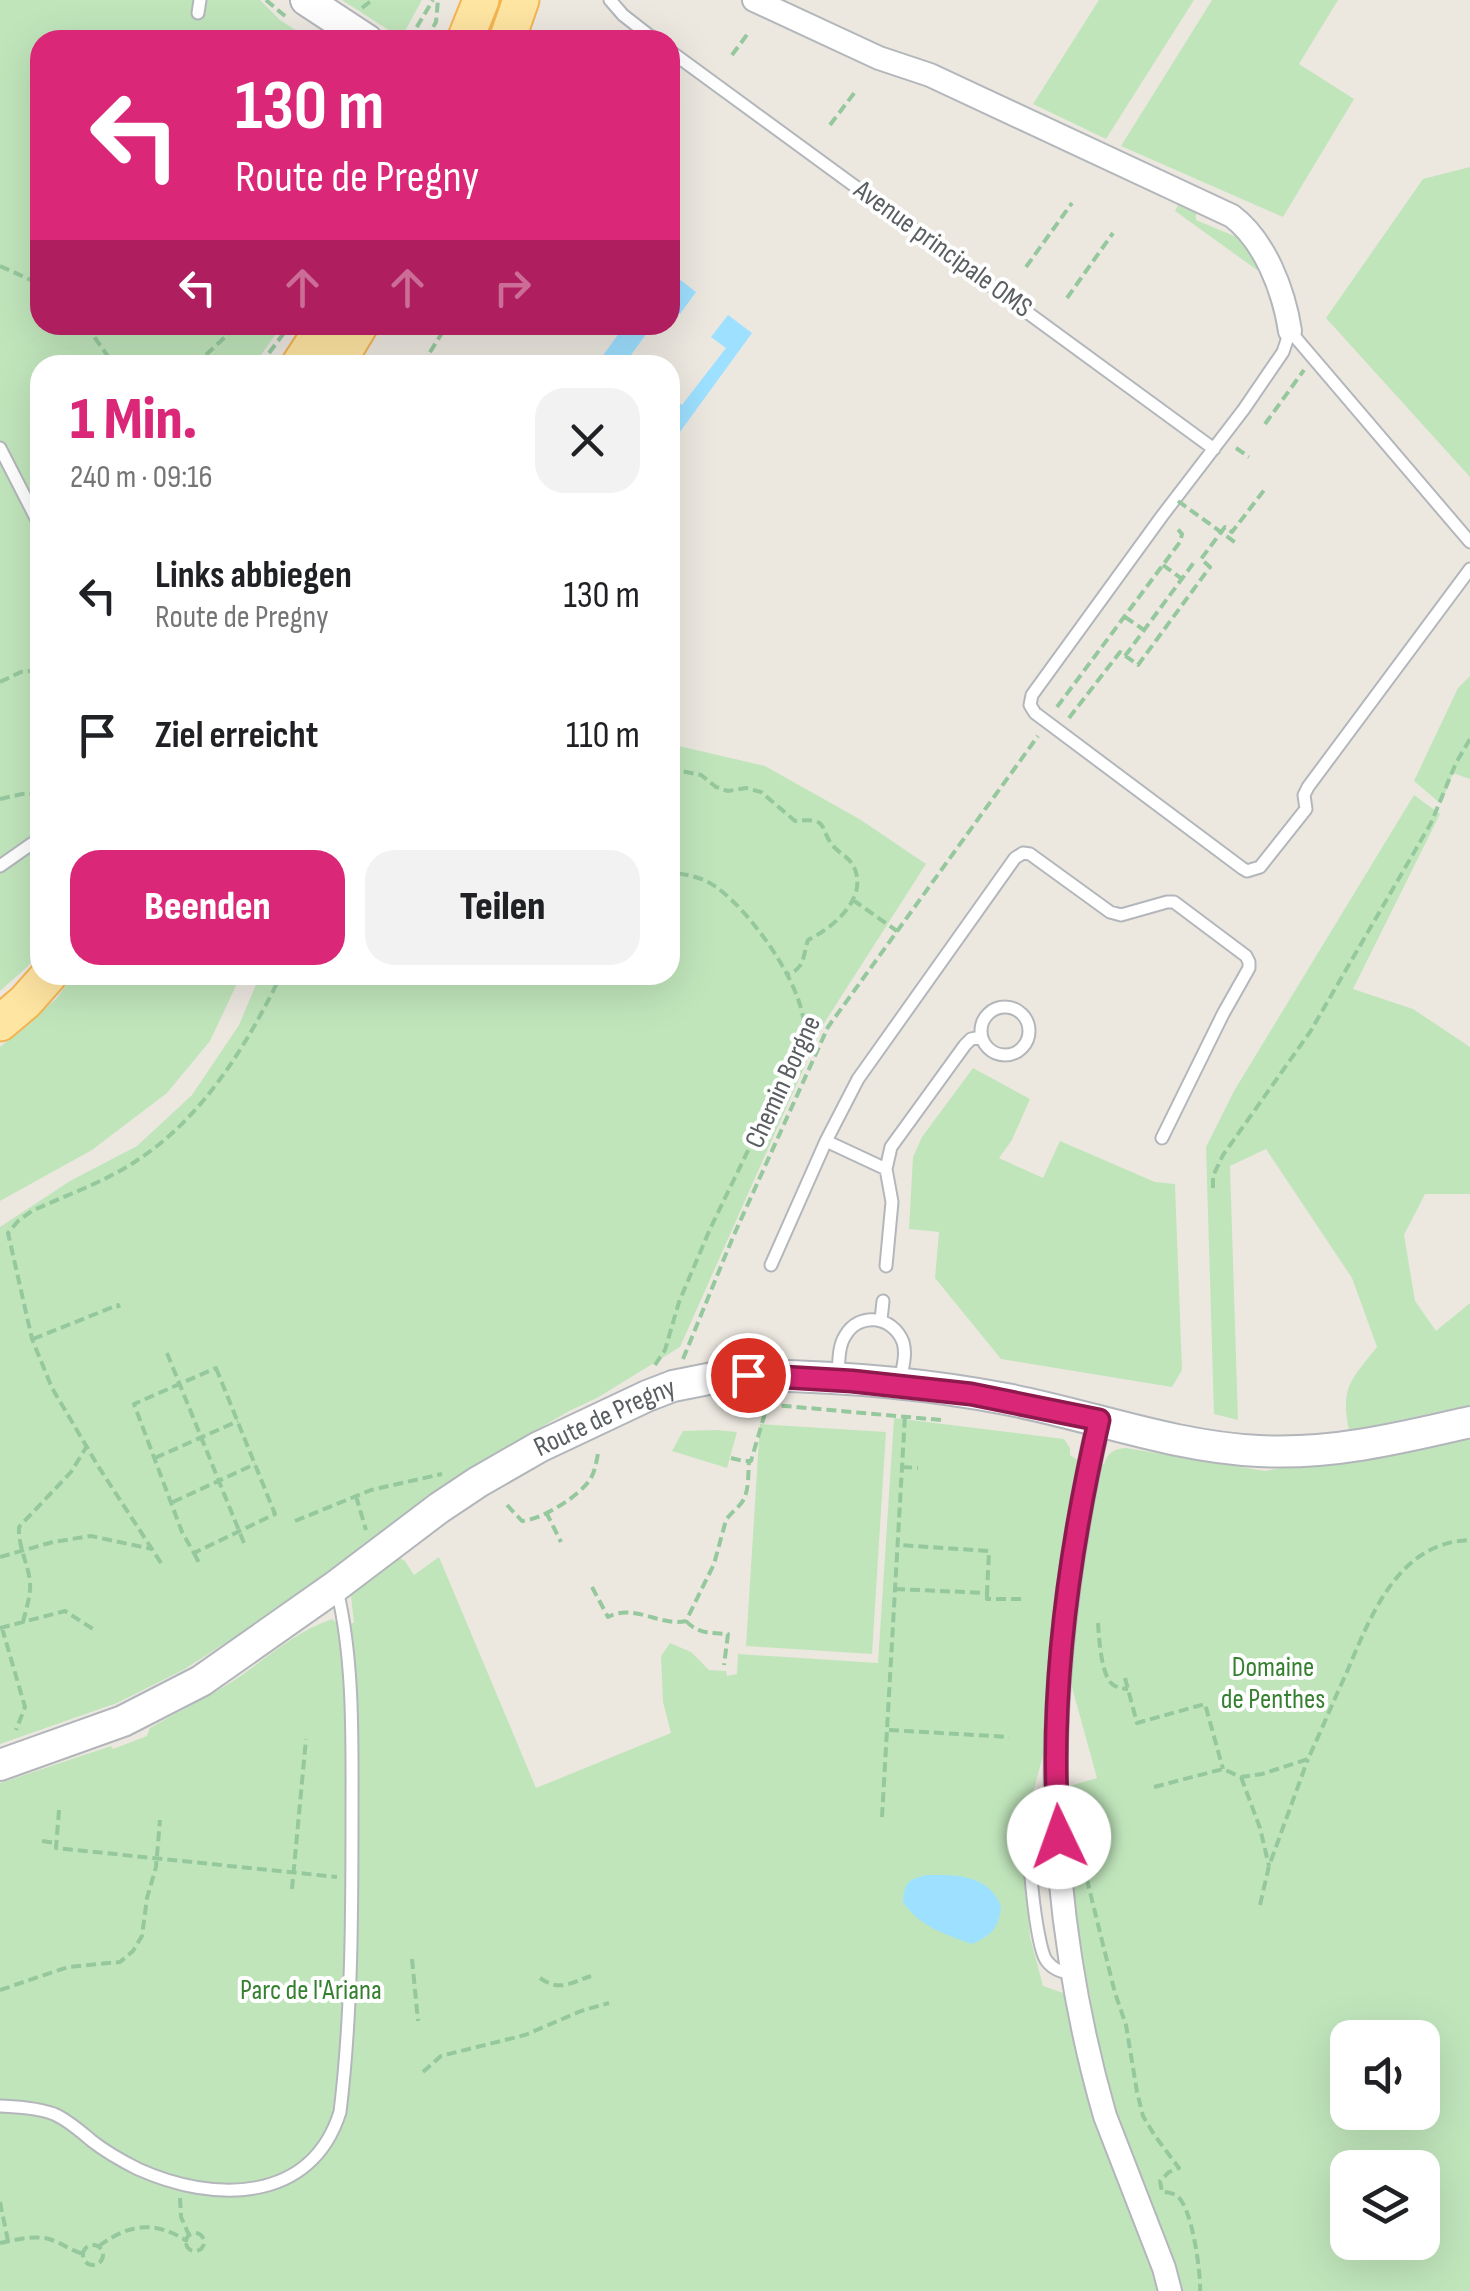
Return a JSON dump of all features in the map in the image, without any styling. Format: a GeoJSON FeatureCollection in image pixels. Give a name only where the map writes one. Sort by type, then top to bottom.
{"type":"FeatureCollection","features":[{"type":"Feature","properties":{"kind":"main road"},"geometry":{"type":"LineString","coordinates":[[469,30],[481,0]]}},
{"type":"Feature","properties":{"kind":"main road"},"geometry":{"type":"LineString","coordinates":[[510,30],[521,0]]}},
{"type":"Feature","properties":{"kind":"main road"},"geometry":{"type":"LineString","coordinates":[[0,1023],[40,985]]}},
{"type":"Feature","properties":{"kind":"street"},"geometry":{"type":"LineString","coordinates":[[306,0],[352,30]]}},
{"type":"Feature","properties":{"kind":"street"},"geometry":{"type":"LineString","coordinates":[[754,0],[880,58],[930,74],[1232,216],[1248,231],[1270,268],[1286,308],[1290,331]]}},
{"type":"Feature","properties":{"kind":"street","name":"Route de Pregny"},"geometry":{"type":"LineString","coordinates":[[5,1752],[85,1736],[165,1701],[223,1667],[478,1482],[646,1396],[664,1376],[748,1375],[900,1385],[1004,1399],[1186,1441],[1260,1451],[1310,1451],[1367,1444],[1470,1422]]}},
{"type":"Feature","properties":{"kind":"street"},"geometry":{"type":"LineString","coordinates":[[1099,1420],[1075,1544],[1060,1682],[1056,1793],[1064,1912],[1090,2060],[1105,2116],[1170,2291]]}},
{"type":"Feature","properties":{"kind":"lane"},"geometry":{"type":"LineString","coordinates":[[610,0],[642,30]]}},
{"type":"Feature","properties":{"kind":"lane","name":"Avenue principale OMS"},"geometry":{"type":"LineString","coordinates":[[680,58],[1214,449]]}},
{"type":"Feature","properties":{"kind":"lane"},"geometry":{"type":"LineString","coordinates":[[1290,331],[1283,352],[1032,695],[1033,710],[1242,868],[1254,870],[1306,808],[1304,795],[1308,788],[1470,569]]}},
{"type":"Feature","properties":{"kind":"lane"},"geometry":{"type":"LineString","coordinates":[[1290,331],[1470,542]]}},
{"type":"Feature","properties":{"kind":"lane"},"geometry":{"type":"LineString","coordinates":[[0,448],[30,506]]}},
{"type":"Feature","properties":{"kind":"lane"},"geometry":{"type":"LineString","coordinates":[[0,866],[30,845]]}},
{"type":"Feature","properties":{"kind":"lane"},"geometry":{"type":"LineString","coordinates":[[771,1265],[858,1079],[1015,858],[1023,854],[1030,854],[1110,912],[1121,915],[1174,902],[1249,962],[1162,1138]]}},
{"type":"Feature","properties":{"kind":"lane"},"geometry":{"type":"LineString","coordinates":[[1001,1006],[1022,1014],[1029,1028],[1025,1044],[1012,1054],[988,1049],[981,1037],[983,1019],[1001,1006]]}},
{"type":"Feature","properties":{"kind":"lane"},"geometry":{"type":"LineString","coordinates":[[886,1266],[892,1202],[886,1169],[891,1147],[965,1045],[981,1037]]}},
{"type":"Feature","properties":{"kind":"lane"},"geometry":{"type":"LineString","coordinates":[[826,1141],[886,1169]]}},
{"type":"Feature","properties":{"kind":"lane"},"geometry":{"type":"LineString","coordinates":[[881,1320],[883,1301]]}},
{"type":"Feature","properties":{"kind":"lane"},"geometry":{"type":"LineString","coordinates":[[838,1380],[846,1332],[858,1322],[881,1320],[898,1333],[904,1348],[900,1385]]}},
{"type":"Feature","properties":{"kind":"lane"},"geometry":{"type":"LineString","coordinates":[[0,2106],[56,2115],[114,2156],[140,2169],[217,2190],[263,2188],[281,2182],[321,2152],[334,2132],[343,2088],[352,1878],[348,1671],[345,1624],[336,1586]]}},
{"type":"Feature","properties":{"kind":"path"},"geometry":{"type":"LineString","coordinates":[[416,30],[435,0]]}},
{"type":"Feature","properties":{"kind":"path"},"geometry":{"type":"LineString","coordinates":[[432,30],[436,22],[435,0]]}},
{"type":"Feature","properties":{"kind":"path"},"geometry":{"type":"LineString","coordinates":[[732,55],[748,32]]}},
{"type":"Feature","properties":{"kind":"path"},"geometry":{"type":"LineString","coordinates":[[830,125],[855,92]]}},
{"type":"Feature","properties":{"kind":"path"},"geometry":{"type":"LineString","coordinates":[[1026,267],[1072,203]]}},
{"type":"Feature","properties":{"kind":"path"},"geometry":{"type":"LineString","coordinates":[[1067,298],[1113,233]]}},
{"type":"Feature","properties":{"kind":"path"},"geometry":{"type":"LineString","coordinates":[[0,266],[30,280]]}},
{"type":"Feature","properties":{"kind":"path"},"geometry":{"type":"LineString","coordinates":[[206,355],[228,335]]}},
{"type":"Feature","properties":{"kind":"path"},"geometry":{"type":"LineString","coordinates":[[1265,424],[1303,373],[1302,367]]}},
{"type":"Feature","properties":{"kind":"path"},"geometry":{"type":"LineString","coordinates":[[1047,724],[1064,725],[1120,652],[1127,653],[1138,665],[1210,567],[1200,559],[1225,526],[1232,532],[1265,489]]}},
{"type":"Feature","properties":{"kind":"path"},"geometry":{"type":"LineString","coordinates":[[1178,501],[1236,543]]}},
{"type":"Feature","properties":{"kind":"path"},"geometry":{"type":"LineString","coordinates":[[1162,516],[1182,534],[1163,565],[1182,579]]}},
{"type":"Feature","properties":{"kind":"path"},"geometry":{"type":"LineString","coordinates":[[1127,653],[1195,561]]}},
{"type":"Feature","properties":{"kind":"path","name":"Chemin Borgne"},"geometry":{"type":"LineString","coordinates":[[664,1376],[733,1238],[828,1027],[1163,565]]}},
{"type":"Feature","properties":{"kind":"path"},"geometry":{"type":"LineString","coordinates":[[1125,617],[1144,630]]}},
{"type":"Feature","properties":{"kind":"path"},"geometry":{"type":"LineString","coordinates":[[0,682],[30,671]]}},
{"type":"Feature","properties":{"kind":"path"},"geometry":{"type":"LineString","coordinates":[[1212,1188],[1223,1155],[1310,1032],[1431,824],[1470,739]]}},
{"type":"Feature","properties":{"kind":"path"},"geometry":{"type":"LineString","coordinates":[[680,771],[701,775],[728,791],[746,788],[761,792],[794,821],[812,819],[822,824],[832,846],[855,868],[853,900],[832,926],[808,940],[803,964],[788,974]]}},
{"type":"Feature","properties":{"kind":"path"},"geometry":{"type":"LineString","coordinates":[[0,798],[30,794]]}},
{"type":"Feature","properties":{"kind":"path"},"geometry":{"type":"LineString","coordinates":[[664,1376],[664,1350],[680,1302],[806,1025],[788,974],[752,921],[735,901],[708,881],[680,874]]}},
{"type":"Feature","properties":{"kind":"path"},"geometry":{"type":"LineString","coordinates":[[853,900],[897,931]]}},
{"type":"Feature","properties":{"kind":"path"},"geometry":{"type":"LineString","coordinates":[[0,1235],[8,1233],[32,1211],[132,1164],[187,1121],[245,1043],[276,985]]}},
{"type":"Feature","properties":{"kind":"path"},"geometry":{"type":"LineString","coordinates":[[8,1233],[32,1339],[52,1388],[161,1563]]}},
{"type":"Feature","properties":{"kind":"path"},"geometry":{"type":"LineString","coordinates":[[32,1339],[118,1304],[120,1308]]}},
{"type":"Feature","properties":{"kind":"path"},"geometry":{"type":"LineString","coordinates":[[167,1353],[244,1543]]}},
{"type":"Feature","properties":{"kind":"path"},"geometry":{"type":"LineString","coordinates":[[194,1553],[275,1514],[216,1368],[134,1404],[182,1532],[199,1563]]}},
{"type":"Feature","properties":{"kind":"path"},"geometry":{"type":"LineString","coordinates":[[592,1586],[608,1617],[617,1612],[636,1612],[672,1623],[686,1622],[714,1564],[726,1520],[746,1494],[749,1462],[764,1413],[774,1405],[941,1420]]}},
{"type":"Feature","properties":{"kind":"path"},"geometry":{"type":"LineString","coordinates":[[882,1817],[905,1416]]}},
{"type":"Feature","properties":{"kind":"path"},"geometry":{"type":"LineString","coordinates":[[154,1458],[238,1421]]}},
{"type":"Feature","properties":{"kind":"path"},"geometry":{"type":"LineString","coordinates":[[24,1622],[30,1582],[19,1527],[71,1472],[86,1446]]}},
{"type":"Feature","properties":{"kind":"path"},"geometry":{"type":"LineString","coordinates":[[507,1504],[522,1521],[546,1512],[589,1481],[598,1454]]}},
{"type":"Feature","properties":{"kind":"path"},"geometry":{"type":"LineString","coordinates":[[731,1458],[749,1462]]}},
{"type":"Feature","properties":{"kind":"path"},"geometry":{"type":"LineString","coordinates":[[171,1503],[255,1464]]}},
{"type":"Feature","properties":{"kind":"path"},"geometry":{"type":"LineString","coordinates":[[902,1468],[918,1468]]}},
{"type":"Feature","properties":{"kind":"path"},"geometry":{"type":"LineString","coordinates":[[295,1520],[371,1490],[446,1472]]}},
{"type":"Feature","properties":{"kind":"path"},"geometry":{"type":"LineString","coordinates":[[356,1496],[370,1542]]}},
{"type":"Feature","properties":{"kind":"path"},"geometry":{"type":"LineString","coordinates":[[546,1512],[562,1542]]}},
{"type":"Feature","properties":{"kind":"path"},"geometry":{"type":"LineString","coordinates":[[0,1557],[78,1536],[152,1549]]}},
{"type":"Feature","properties":{"kind":"path"},"geometry":{"type":"LineString","coordinates":[[1260,1905],[1268,1866],[1308,1759],[1368,1622],[1391,1584],[1411,1564],[1433,1549],[1470,1540]]}},
{"type":"Feature","properties":{"kind":"path"},"geometry":{"type":"LineString","coordinates":[[897,1545],[989,1551],[988,1599],[1026,1600]]}},
{"type":"Feature","properties":{"kind":"path"},"geometry":{"type":"LineString","coordinates":[[895,1589],[988,1593]]}},
{"type":"Feature","properties":{"kind":"path"},"geometry":{"type":"LineString","coordinates":[[5,1752],[24,1707],[1,1628],[66,1611],[93,1629]]}},
{"type":"Feature","properties":{"kind":"path"},"geometry":{"type":"LineString","coordinates":[[686,1622],[694,1630],[728,1634],[724,1665]]}},
{"type":"Feature","properties":{"kind":"path"},"geometry":{"type":"LineString","coordinates":[[1098,1623],[1108,1678],[1112,1684],[1128,1689]]}},
{"type":"Feature","properties":{"kind":"path"},"geometry":{"type":"LineString","coordinates":[[1125,1678],[1137,1722],[1205,1704],[1223,1769]]}},
{"type":"Feature","properties":{"kind":"path"},"geometry":{"type":"LineString","coordinates":[[887,1730],[1009,1737]]}},
{"type":"Feature","properties":{"kind":"path"},"geometry":{"type":"LineString","coordinates":[[292,1890],[306,1739]]}},
{"type":"Feature","properties":{"kind":"path"},"geometry":{"type":"LineString","coordinates":[[1154,1787],[1223,1769],[1242,1777],[1262,1774],[1308,1759]]}},
{"type":"Feature","properties":{"kind":"path"},"geometry":{"type":"LineString","coordinates":[[1242,1777],[1268,1866]]}},
{"type":"Feature","properties":{"kind":"path"},"geometry":{"type":"LineString","coordinates":[[1095,1806],[1084,1835],[1088,1884],[1126,2025],[1143,2116],[1179,2168],[1160,2182],[1162,2192],[1181,2198],[1186,2209],[1200,2291]]}},
{"type":"Feature","properties":{"kind":"path"},"geometry":{"type":"LineString","coordinates":[[59,1810],[56,1848],[352,1878]]}},
{"type":"Feature","properties":{"kind":"path"},"geometry":{"type":"LineString","coordinates":[[0,1990],[68,1967],[120,1962],[134,1951],[142,1936],[158,1859],[160,1820]]}},
{"type":"Feature","properties":{"kind":"path"},"geometry":{"type":"LineString","coordinates":[[42,1841],[56,1843]]}},
{"type":"Feature","properties":{"kind":"path"},"geometry":{"type":"LineString","coordinates":[[412,1960],[418,2021]]}},
{"type":"Feature","properties":{"kind":"path"},"geometry":{"type":"LineString","coordinates":[[540,1978],[559,1987],[591,1976]]}},
{"type":"Feature","properties":{"kind":"path"},"geometry":{"type":"LineString","coordinates":[[423,2072],[441,2056],[525,2035],[610,2003]]}},
{"type":"Feature","properties":{"kind":"path"},"geometry":{"type":"LineString","coordinates":[[99,2246],[103,2255],[99,2263],[90,2264],[84,2254],[89,2246],[99,2246],[126,2228],[164,2229],[188,2238],[179,2202],[182,2183]]}},
{"type":"Feature","properties":{"kind":"path"},"geometry":{"type":"LineString","coordinates":[[0,2194],[8,2242]]}},
{"type":"Feature","properties":{"kind":"path"},"geometry":{"type":"LineString","coordinates":[[0,2243],[38,2237],[84,2254]]}},
{"type":"Feature","properties":{"kind":"green space"},"geometry":{"type":"Polygon","coordinates":[[[0,0],[260,0],[296,30],[30,30],[30,335],[275,335],[261,355],[30,355],[30,963],[0,991],[0,0]]]}},
{"type":"Feature","properties":{"kind":"green space"},"geometry":{"type":"Polygon","coordinates":[[[342,0],[422,0],[405,30],[389,30],[342,0]]]}},
{"type":"Feature","properties":{"kind":"green space"},"geometry":{"type":"Polygon","coordinates":[[[1099,0],[1194,0],[1106,139],[1033,104],[1099,0]]]}},
{"type":"Feature","properties":{"kind":"green space"},"geometry":{"type":"Polygon","coordinates":[[[1212,0],[1338,0],[1299,64],[1354,99],[1283,217],[1121,146],[1212,0]]]}},
{"type":"Feature","properties":{"kind":"green space"},"geometry":{"type":"Polygon","coordinates":[[[1470,167],[1470,477],[1326,318],[1423,179],[1470,167]]]}},
{"type":"Feature","properties":{"kind":"green space"},"geometry":{"type":"Polygon","coordinates":[[[1178,205],[1196,213],[1196,220],[1234,236],[1237,231],[1260,266],[1257,270],[1175,211],[1178,205]]]}},
{"type":"Feature","properties":{"kind":"green space"},"geometry":{"type":"Polygon","coordinates":[[[1470,676],[1470,779],[1453,773],[1441,804],[1414,781],[1458,688],[1470,676]]]}},
{"type":"Feature","properties":{"kind":"green space"},"geometry":{"type":"Polygon","coordinates":[[[680,746],[765,766],[861,820],[926,864],[823,1025],[680,1347],[478,1464],[266,1617],[183,1670],[117,1703],[0,1744],[0,1227],[70,1181],[137,1146],[192,1095],[239,1025],[256,985],[680,985],[680,746]]]}},
{"type":"Feature","properties":{"kind":"green space"},"geometry":{"type":"Polygon","coordinates":[[[1414,795],[1440,814],[1353,989],[1413,1009],[1470,1047],[1470,1194],[1425,1194],[1404,1235],[1415,1301],[1436,1331],[1470,1303],[1470,1405],[1349,1431],[1346,1404],[1350,1385],[1377,1347],[1352,1278],[1266,1149],[1230,1166],[1238,1420],[1214,1414],[1206,1147],[1234,1091],[1414,795]]]}},
{"type":"Feature","properties":{"kind":"green space"},"geometry":{"type":"Polygon","coordinates":[[[66,985],[236,985],[210,1041],[167,1093],[92,1150],[0,1201],[0,1047],[56,999],[66,985]]]}},
{"type":"Feature","properties":{"kind":"green space"},"geometry":{"type":"Polygon","coordinates":[[[973,1068],[1030,1099],[1012,1140],[999,1158],[1043,1178],[1060,1141],[1155,1182],[1175,1184],[1182,1370],[1172,1387],[1001,1359],[935,1278],[939,1232],[909,1229],[913,1157],[922,1137],[973,1068]]]}},
{"type":"Feature","properties":{"kind":"green space","name":"Parc de l'Ariana"},"geometry":{"type":"Polygon","coordinates":[[[894,1418],[1064,1439],[1070,1455],[1079,1461],[1047,1741],[1032,1796],[1022,1815],[1030,1937],[1043,1986],[1066,1994],[1096,2127],[1103,2130],[1162,2291],[0,2291],[0,1783],[147,1736],[150,1728],[228,1684],[307,1630],[332,1619],[338,1624],[354,1623],[350,1587],[397,1556],[414,1575],[439,1557],[536,1788],[671,1733],[663,1702],[661,1656],[670,1643],[691,1652],[709,1670],[726,1671],[727,1676],[737,1674],[738,1654],[878,1663],[894,1418]]]}},
{"type":"Feature","properties":{"kind":"green space"},"geometry":{"type":"Polygon","coordinates":[[[760,1424],[886,1432],[872,1654],[746,1646],[760,1424]]]}},
{"type":"Feature","properties":{"kind":"green space"},"geometry":{"type":"Polygon","coordinates":[[[683,1431],[737,1432],[727,1468],[672,1451],[683,1431]]]}},
{"type":"Feature","properties":{"kind":"green space","name":"Domaine de Penthes"},"geometry":{"type":"Polygon","coordinates":[[[1470,1432],[1470,2291],[1183,2291],[1120,2130],[1103,2069],[1076,1919],[1068,1838],[1066,1787],[1097,1778],[1070,1680],[1076,1602],[1099,1464],[1104,1464],[1112,1452],[1126,1448],[1265,1471],[1470,1432]]]}},
{"type":"Feature","properties":{"kind":"water"},"geometry":{"type":"Polygon","coordinates":[[[680,280],[696,292],[680,314],[680,280]]]}},
{"type":"Feature","properties":{"kind":"water"},"geometry":{"type":"Polygon","coordinates":[[[728,315],[752,333],[680,432],[680,404],[726,348],[711,337],[728,315]]]}},
{"type":"Feature","properties":{"kind":"water"},"geometry":{"type":"Polygon","coordinates":[[[618,335],[646,335],[631,355],[603,355],[618,335]]]}},
{"type":"Feature","properties":{"kind":"water"},"geometry":{"type":"Polygon","coordinates":[[[926,1875],[970,1878],[988,1888],[1001,1906],[993,1930],[972,1944],[917,1917],[903,1902],[905,1890],[911,1880],[926,1875]]]}},
{"type":"Feature","properties":{"kind":"route"},"geometry":{"type":"LineString","coordinates":[[748,1375],[971,1394],[1099,1420],[1075,1544],[1062,1653],[1056,1799],[1059,1837]]}}]}
